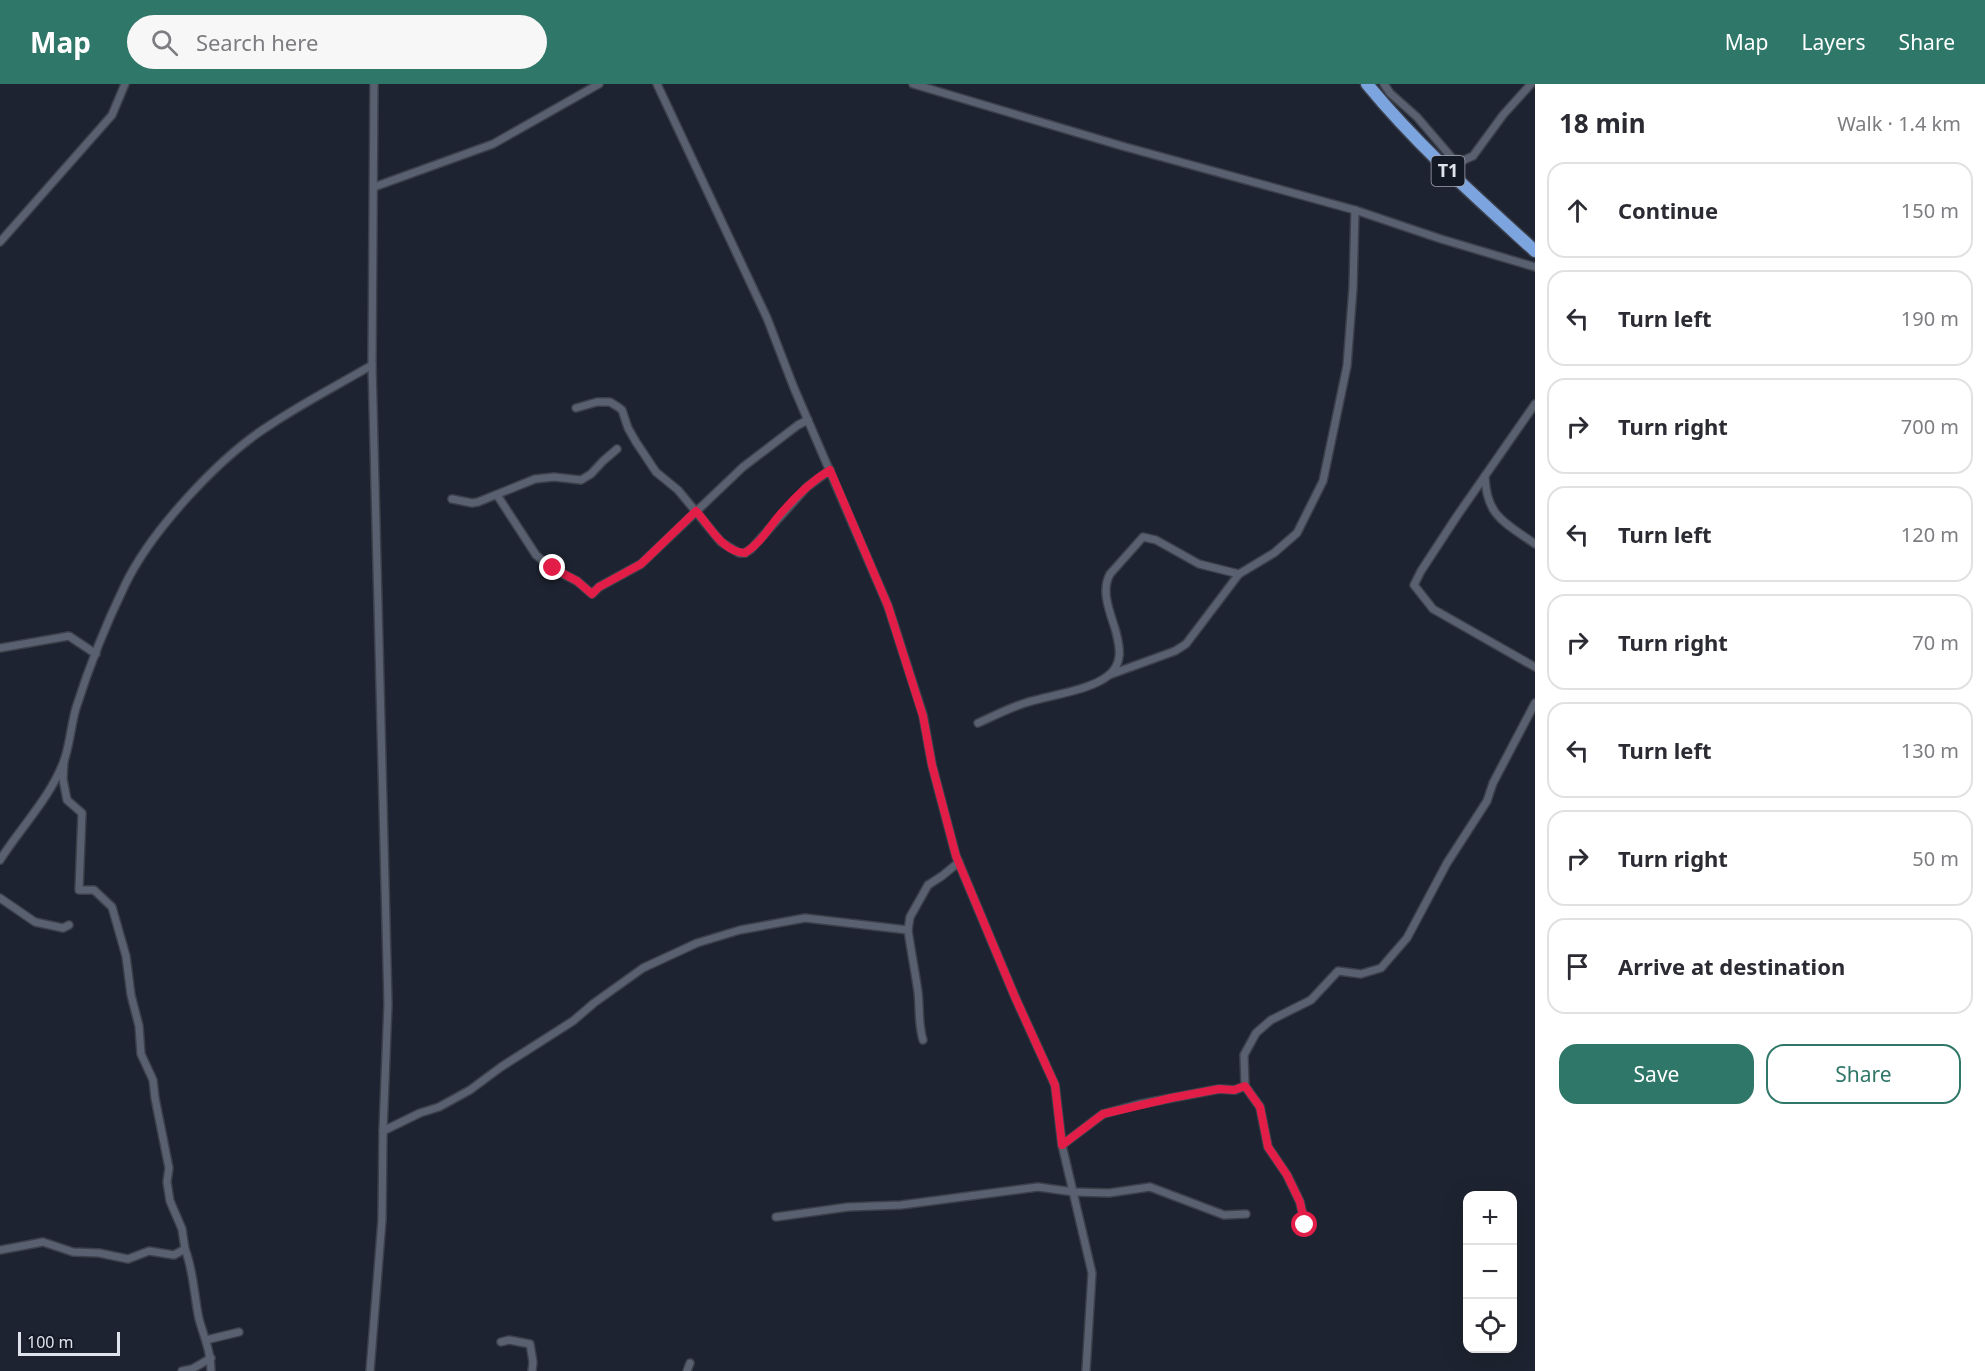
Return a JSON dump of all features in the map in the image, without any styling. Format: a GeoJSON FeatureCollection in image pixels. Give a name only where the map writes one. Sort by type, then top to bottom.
{"type":"FeatureCollection","features":[{"type":"Feature","properties":{"kind":"highway","name":"T1"},"geometry":{"type":"LineString","coordinates":[[1367,84],[1382,103],[1459,182],[1535,251]]}},
{"type":"Feature","properties":{"kind":"street"},"geometry":{"type":"LineString","coordinates":[[0,242],[111,115],[125,84]]}},
{"type":"Feature","properties":{"kind":"street"},"geometry":{"type":"LineString","coordinates":[[370,1371],[382,1220],[388,1004],[372,365],[374,84]]}},
{"type":"Feature","properties":{"kind":"street"},"geometry":{"type":"LineString","coordinates":[[374,187],[493,144],[599,84]]}},
{"type":"Feature","properties":{"kind":"street"},"geometry":{"type":"LineString","coordinates":[[657,84],[767,318],[794,388],[888,606],[923,716],[932,765],[959,862],[1015,997],[1055,1085],[1062,1145],[1092,1274],[1086,1371]]}},
{"type":"Feature","properties":{"kind":"street"},"geometry":{"type":"LineString","coordinates":[[913,84],[1132,149],[1355,210],[1535,267]]}},
{"type":"Feature","properties":{"kind":"street"},"geometry":{"type":"LineString","coordinates":[[1384,84],[1453,159],[1464,160],[1473,156],[1503,115],[1531,84]]}},
{"type":"Feature","properties":{"kind":"street"},"geometry":{"type":"LineString","coordinates":[[978,723],[1026,702],[1073,690],[1175,651],[1186,644],[1239,574],[1274,553],[1297,533],[1323,481],[1347,366],[1353,288],[1355,210]]}},
{"type":"Feature","properties":{"kind":"street"},"geometry":{"type":"LineString","coordinates":[[0,860],[40,806],[63,761],[76,708],[96,654],[125,584],[151,544],[184,501],[230,455],[269,425],[372,365]]}},
{"type":"Feature","properties":{"kind":"street"},"geometry":{"type":"LineString","coordinates":[[576,408],[597,402],[610,402],[622,410],[628,428],[656,472],[678,490],[721,542],[739,553],[745,553],[807,487],[830,470]]}},
{"type":"Feature","properties":{"kind":"street"},"geometry":{"type":"LineString","coordinates":[[1535,404],[1432,554],[1414,585],[1433,609],[1535,668]]}},
{"type":"Feature","properties":{"kind":"street"},"geometry":{"type":"LineString","coordinates":[[497,495],[536,555],[553,568],[577,581],[592,594],[599,587],[641,564],[759,454],[808,420]]}},
{"type":"Feature","properties":{"kind":"street"},"geometry":{"type":"LineString","coordinates":[[452,499],[472,503],[535,479],[554,477],[582,480],[617,449]]}},
{"type":"Feature","properties":{"kind":"street"},"geometry":{"type":"LineString","coordinates":[[1485,476],[1488,499],[1497,518],[1535,544]]}},
{"type":"Feature","properties":{"kind":"street"},"geometry":{"type":"LineString","coordinates":[[1109,675],[1118,662],[1120,647],[1105,592],[1106,581],[1143,537],[1156,540],[1198,564],[1239,574]]}},
{"type":"Feature","properties":{"kind":"street"},"geometry":{"type":"LineString","coordinates":[[0,648],[69,636],[96,654]]}},
{"type":"Feature","properties":{"kind":"street"},"geometry":{"type":"LineString","coordinates":[[1305,1225],[1300,1202],[1287,1175],[1268,1147],[1260,1107],[1245,1086],[1244,1054],[1256,1033],[1271,1020],[1311,1000],[1338,971],[1361,974],[1381,968],[1407,938],[1447,863],[1487,801],[1493,783],[1535,703]]}},
{"type":"Feature","properties":{"kind":"street"},"geometry":{"type":"LineString","coordinates":[[63,761],[63,779],[67,800],[82,813],[79,890],[94,890],[112,907],[123,946],[139,1026],[141,1054],[153,1080],[169,1167],[166,1182],[170,1201],[183,1229],[184,1249],[191,1265],[200,1322],[211,1358],[211,1371]]}},
{"type":"Feature","properties":{"kind":"street"},"geometry":{"type":"LineString","coordinates":[[923,1040],[919,1028],[918,994],[908,930],[910,917],[928,885],[959,862]]}},
{"type":"Feature","properties":{"kind":"street"},"geometry":{"type":"LineString","coordinates":[[0,898],[35,922],[63,928],[69,925]]}},
{"type":"Feature","properties":{"kind":"street"},"geometry":{"type":"LineString","coordinates":[[383,1131],[420,1113],[439,1107],[470,1090],[501,1067],[573,1021],[594,1003],[644,968],[697,943],[740,930],[805,918],[908,930]]}},
{"type":"Feature","properties":{"kind":"street"},"geometry":{"type":"LineString","coordinates":[[1062,1145],[1103,1114],[1150,1102],[1219,1089],[1234,1090],[1245,1086]]}},
{"type":"Feature","properties":{"kind":"street"},"geometry":{"type":"LineString","coordinates":[[776,1217],[848,1208],[902,1205],[1038,1187],[1074,1192],[1109,1193],[1150,1187],[1224,1215],[1245,1214]]}},
{"type":"Feature","properties":{"kind":"street"},"geometry":{"type":"LineString","coordinates":[[0,1250],[43,1242],[73,1252],[99,1253],[128,1259],[149,1251],[174,1255],[184,1249]]}},
{"type":"Feature","properties":{"kind":"street"},"geometry":{"type":"LineString","coordinates":[[206,1340],[239,1332]]}},
{"type":"Feature","properties":{"kind":"street"},"geometry":{"type":"LineString","coordinates":[[501,1342],[509,1340],[530,1344],[532,1371]]}},
{"type":"Feature","properties":{"kind":"street"},"geometry":{"type":"LineString","coordinates":[[182,1371],[192,1369],[211,1358]]}},
{"type":"Feature","properties":{"kind":"street"},"geometry":{"type":"LineString","coordinates":[[687,1371],[690,1363]]}},
{"type":"Feature","properties":{"kind":"route"},"geometry":{"type":"LineString","coordinates":[[553,568],[577,581],[592,594],[599,587],[641,564],[696,511],[721,542],[739,553],[745,553],[807,487],[830,470],[888,606],[923,716],[932,765],[956,856],[1055,1085],[1062,1145],[1103,1114],[1140,1104],[1219,1089],[1234,1090],[1245,1086],[1260,1107],[1268,1147],[1287,1175],[1300,1202],[1305,1225]]}}]}
